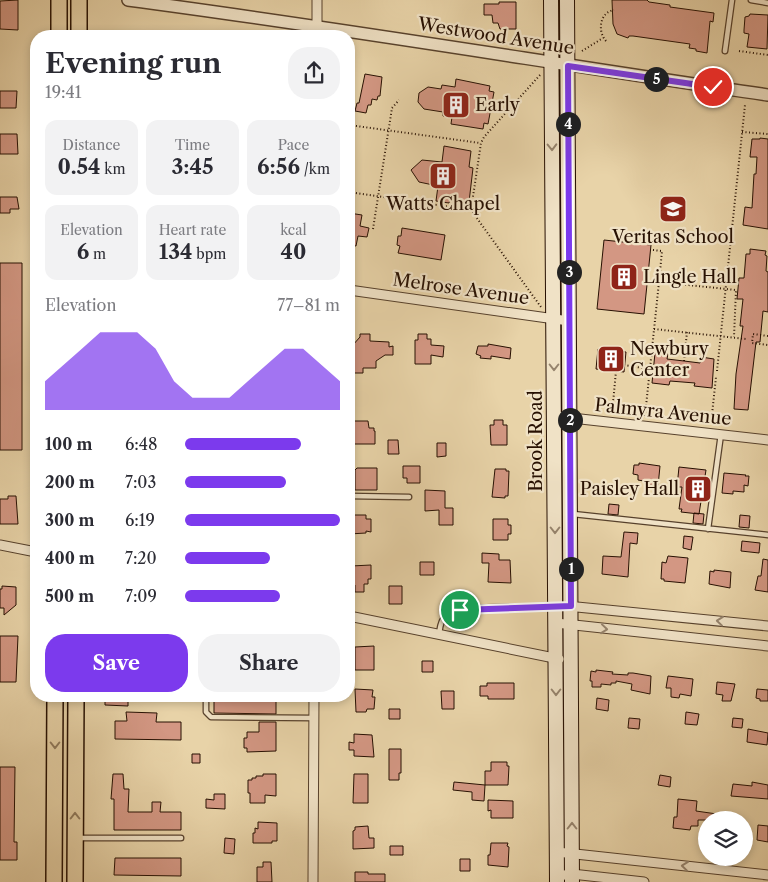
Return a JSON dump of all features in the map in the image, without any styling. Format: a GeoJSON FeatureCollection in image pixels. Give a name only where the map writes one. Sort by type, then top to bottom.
{"type":"FeatureCollection","features":[{"type":"Feature","properties":{"kind":"main road"},"geometry":{"type":"LineString","coordinates":[[58,30],[59,0]]}},
{"type":"Feature","properties":{"kind":"main road"},"geometry":{"type":"LineString","coordinates":[[79,0],[79,30]]}},
{"type":"Feature","properties":{"kind":"main road","name":"Brook Road"},"geometry":{"type":"LineString","coordinates":[[551,0],[546,67],[548,315],[554,416],[557,879]]}},
{"type":"Feature","properties":{"kind":"main road","name":"Brook Road"},"geometry":{"type":"LineString","coordinates":[[567,0],[572,878]]}},
{"type":"Feature","properties":{"kind":"main road"},"geometry":{"type":"LineString","coordinates":[[54,882],[55,702]]}},
{"type":"Feature","properties":{"kind":"main road"},"geometry":{"type":"LineString","coordinates":[[75,882],[76,702]]}},
{"type":"Feature","properties":{"kind":"street","name":"Westwood Avenue"},"geometry":{"type":"LineString","coordinates":[[128,0],[338,30]]}},
{"type":"Feature","properties":{"kind":"street"},"geometry":{"type":"LineString","coordinates":[[317,0],[317,27]]}},
{"type":"Feature","properties":{"kind":"street","name":"Westwood Avenue"},"geometry":{"type":"LineString","coordinates":[[355,32],[408,40],[546,67],[568,66],[768,95]]}},
{"type":"Feature","properties":{"kind":"street","name":"Melrose Avenue"},"geometry":{"type":"LineString","coordinates":[[355,291],[548,315],[569,321]]}},
{"type":"Feature","properties":{"kind":"street","name":"Palmyra Avenue"},"geometry":{"type":"LineString","coordinates":[[554,416],[768,440]]}},
{"type":"Feature","properties":{"kind":"street"},"geometry":{"type":"LineString","coordinates":[[0,545],[30,551]]}},
{"type":"Feature","properties":{"kind":"street"},"geometry":{"type":"LineString","coordinates":[[556,607],[571,606],[768,626]]}},
{"type":"Feature","properties":{"kind":"street"},"geometry":{"type":"LineString","coordinates":[[355,617],[572,662]]}},
{"type":"Feature","properties":{"kind":"street"},"geometry":{"type":"LineString","coordinates":[[556,623],[768,646]]}},
{"type":"Feature","properties":{"kind":"street"},"geometry":{"type":"LineString","coordinates":[[313,882],[314,702]]}},
{"type":"Feature","properties":{"kind":"street"},"geometry":{"type":"LineString","coordinates":[[557,852],[768,875]]}},
{"type":"Feature","properties":{"kind":"street"},"geometry":{"type":"LineString","coordinates":[[557,879],[572,878],[644,882]]}},
{"type":"Feature","properties":{"kind":"lane"},"geometry":{"type":"LineString","coordinates":[[725,51],[732,0]]}},
{"type":"Feature","properties":{"kind":"lane"},"geometry":{"type":"LineString","coordinates":[[751,0],[768,2]]}},
{"type":"Feature","properties":{"kind":"lane"},"geometry":{"type":"LineString","coordinates":[[708,529],[721,434]]}},
{"type":"Feature","properties":{"kind":"lane"},"geometry":{"type":"LineString","coordinates":[[355,496],[410,497]]}},
{"type":"Feature","properties":{"kind":"lane"},"geometry":{"type":"LineString","coordinates":[[571,514],[768,535]]}},
{"type":"Feature","properties":{"kind":"lane"},"geometry":{"type":"LineString","coordinates":[[439,634],[445,616],[460,610],[556,607]]}},
{"type":"Feature","properties":{"kind":"lane"},"geometry":{"type":"LineString","coordinates":[[206,702],[206,712],[211,717],[314,718]]}},
{"type":"Feature","properties":{"kind":"lane"},"geometry":{"type":"LineString","coordinates":[[75,838],[181,838]]}},
{"type":"Feature","properties":{"kind":"path"},"geometry":{"type":"LineString","coordinates":[[606,41],[603,38],[601,26],[604,16],[614,10]]}},
{"type":"Feature","properties":{"kind":"path"},"geometry":{"type":"LineString","coordinates":[[582,51],[603,38]]}},
{"type":"Feature","properties":{"kind":"path"},"geometry":{"type":"LineString","coordinates":[[739,51],[768,55]]}},
{"type":"Feature","properties":{"kind":"path"},"geometry":{"type":"LineString","coordinates":[[546,67],[484,137],[481,144],[471,210],[548,315]]}},
{"type":"Feature","properties":{"kind":"path"},"geometry":{"type":"LineString","coordinates":[[373,229],[392,108],[399,100]]}},
{"type":"Feature","properties":{"kind":"path"},"geometry":{"type":"LineString","coordinates":[[717,372],[745,105]]}},
{"type":"Feature","properties":{"kind":"path"},"geometry":{"type":"LineString","coordinates":[[355,126],[481,144]]}},
{"type":"Feature","properties":{"kind":"path"},"geometry":{"type":"LineString","coordinates":[[742,132],[768,134]]}},
{"type":"Feature","properties":{"kind":"path"},"geometry":{"type":"LineString","coordinates":[[355,193],[471,210]]}},
{"type":"Feature","properties":{"kind":"path"},"geometry":{"type":"LineString","coordinates":[[644,426],[662,251],[653,250]]}},
{"type":"Feature","properties":{"kind":"path"},"geometry":{"type":"LineString","coordinates":[[659,282],[736,290],[734,337]]}},
{"type":"Feature","properties":{"kind":"path"},"geometry":{"type":"LineString","coordinates":[[654,329],[746,339]]}},
{"type":"Feature","properties":{"kind":"path"},"geometry":{"type":"LineString","coordinates":[[684,361],[687,332]]}},
{"type":"Feature","properties":{"kind":"path"},"geometry":{"type":"LineString","coordinates":[[768,336],[753,334],[752,339],[752,343],[768,345]]}},
{"type":"Feature","properties":{"kind":"path"},"geometry":{"type":"LineString","coordinates":[[624,365],[649,369]]}},
{"type":"Feature","properties":{"kind":"path"},"geometry":{"type":"LineString","coordinates":[[611,422],[616,371]]}},
{"type":"Feature","properties":{"kind":"path"},"geometry":{"type":"LineString","coordinates":[[710,433],[716,377]]}},
{"type":"Feature","properties":{"kind":"building"},"geometry":{"type":"Polygon","coordinates":[[[18,0],[18,30],[0,29],[0,1],[18,0]]]}},
{"type":"Feature","properties":{"kind":"building"},"geometry":{"type":"Polygon","coordinates":[[[612,0],[647,0],[649,2],[670,5],[670,7],[714,13],[713,22],[710,21],[707,53],[689,48],[690,44],[633,36],[628,38],[617,34],[613,24],[612,0]]]}},
{"type":"Feature","properties":{"kind":"building"},"geometry":{"type":"Polygon","coordinates":[[[499,2],[516,2],[516,29],[500,29],[498,23],[493,23],[492,15],[484,15],[484,4],[499,4],[499,2]]]}},
{"type":"Feature","properties":{"kind":"building"},"geometry":{"type":"Polygon","coordinates":[[[750,14],[768,15],[767,49],[747,47],[749,34],[744,33],[745,17],[750,14]]]}},
{"type":"Feature","properties":{"kind":"building"},"geometry":{"type":"Polygon","coordinates":[[[365,74],[382,77],[380,96],[378,96],[377,100],[372,99],[366,113],[355,111],[357,103],[359,103],[365,74]]]}},
{"type":"Feature","properties":{"kind":"building","name":"Early"},"geometry":{"type":"Polygon","coordinates":[[[456,79],[490,86],[489,91],[494,92],[488,124],[484,123],[483,129],[451,124],[452,117],[443,116],[443,112],[424,109],[418,102],[419,93],[428,87],[441,89],[442,85],[455,87],[456,79]]]}},
{"type":"Feature","properties":{"kind":"building"},"geometry":{"type":"Polygon","coordinates":[[[0,91],[17,91],[16,108],[0,108],[0,91]]]}},
{"type":"Feature","properties":{"kind":"building"},"geometry":{"type":"Polygon","coordinates":[[[0,134],[17,134],[18,154],[0,154],[0,134]]]}},
{"type":"Feature","properties":{"kind":"building"},"geometry":{"type":"Polygon","coordinates":[[[752,139],[768,139],[768,229],[743,225],[745,207],[752,208],[754,174],[756,174],[757,157],[750,157],[752,139]]]}},
{"type":"Feature","properties":{"kind":"building","name":"Watts Chapel"},"geometry":{"type":"Polygon","coordinates":[[[444,146],[471,151],[469,167],[473,168],[469,202],[450,200],[449,203],[436,201],[438,186],[419,182],[411,170],[422,160],[442,162],[444,146]]]}},
{"type":"Feature","properties":{"kind":"building"},"geometry":{"type":"Polygon","coordinates":[[[0,197],[17,197],[19,209],[10,209],[10,213],[0,213],[0,197]]]}},
{"type":"Feature","properties":{"kind":"building"},"geometry":{"type":"Polygon","coordinates":[[[355,214],[362,215],[360,226],[369,228],[367,237],[358,236],[356,246],[355,214]]]}},
{"type":"Feature","properties":{"kind":"building"},"geometry":{"type":"Polygon","coordinates":[[[402,228],[445,235],[441,260],[398,253],[400,246],[397,245],[398,236],[401,236],[402,228]]]}},
{"type":"Feature","properties":{"kind":"building","name":"Lingle Hall"},"geometry":{"type":"Polygon","coordinates":[[[604,240],[651,245],[644,314],[597,309],[604,240]]]}},
{"type":"Feature","properties":{"kind":"building"},"geometry":{"type":"Polygon","coordinates":[[[750,249],[766,251],[768,312],[763,311],[760,342],[756,342],[748,410],[734,409],[736,374],[743,326],[740,326],[743,299],[737,299],[739,278],[744,278],[746,254],[750,254],[750,249]]]}},
{"type":"Feature","properties":{"kind":"building"},"geometry":{"type":"Polygon","coordinates":[[[0,263],[22,263],[22,450],[0,450],[0,263]]]}},
{"type":"Feature","properties":{"kind":"building"},"geometry":{"type":"Polygon","coordinates":[[[360,334],[370,334],[370,341],[389,342],[389,347],[393,346],[393,355],[385,355],[376,361],[376,368],[363,368],[363,373],[355,373],[355,343],[360,337],[360,334]]]}},
{"type":"Feature","properties":{"kind":"building"},"geometry":{"type":"Polygon","coordinates":[[[418,334],[427,334],[427,339],[431,339],[431,345],[444,346],[443,357],[431,355],[431,364],[415,364],[415,340],[418,340],[418,334]]]}},
{"type":"Feature","properties":{"kind":"building"},"geometry":{"type":"Polygon","coordinates":[[[488,344],[511,348],[510,359],[491,356],[491,359],[480,358],[481,356],[476,354],[478,346],[488,346],[488,344]]]}},
{"type":"Feature","properties":{"kind":"building","name":"Newbury Center"},"geometry":{"type":"Polygon","coordinates":[[[598,349],[626,352],[624,372],[596,369],[598,349]]]}},
{"type":"Feature","properties":{"kind":"building"},"geometry":{"type":"Polygon","coordinates":[[[655,353],[668,354],[667,359],[700,363],[701,357],[714,359],[712,388],[694,386],[695,383],[670,381],[669,385],[652,383],[655,353]]]}},
{"type":"Feature","properties":{"kind":"building"},"geometry":{"type":"Polygon","coordinates":[[[494,420],[503,420],[503,425],[507,425],[507,445],[491,445],[490,425],[494,425],[494,420]]]}},
{"type":"Feature","properties":{"kind":"building"},"geometry":{"type":"Polygon","coordinates":[[[355,421],[368,421],[369,428],[374,428],[375,431],[375,444],[355,444],[355,421]]]}},
{"type":"Feature","properties":{"kind":"building"},"geometry":{"type":"Polygon","coordinates":[[[388,440],[398,440],[399,454],[388,454],[388,440]]]}},
{"type":"Feature","properties":{"kind":"building"},"geometry":{"type":"Polygon","coordinates":[[[437,443],[446,443],[446,456],[437,457],[437,443]]]}},
{"type":"Feature","properties":{"kind":"building"},"geometry":{"type":"Polygon","coordinates":[[[639,463],[660,466],[658,486],[649,485],[649,482],[638,480],[638,475],[633,474],[634,465],[639,465],[639,463]]]}},
{"type":"Feature","properties":{"kind":"building"},"geometry":{"type":"Polygon","coordinates":[[[403,466],[420,466],[420,483],[407,483],[407,478],[403,478],[403,466]]]}},
{"type":"Feature","properties":{"kind":"building","name":"Paisley Hall"},"geometry":{"type":"Polygon","coordinates":[[[679,467],[706,470],[699,514],[681,512],[682,509],[679,509],[682,487],[677,487],[679,467]]]}},
{"type":"Feature","properties":{"kind":"building"},"geometry":{"type":"Polygon","coordinates":[[[357,468],[377,468],[377,490],[355,490],[355,470],[357,468]]]}},
{"type":"Feature","properties":{"kind":"building"},"geometry":{"type":"Polygon","coordinates":[[[495,469],[506,469],[506,471],[509,471],[508,496],[505,496],[505,498],[492,497],[495,469]]]}},
{"type":"Feature","properties":{"kind":"building"},"geometry":{"type":"Polygon","coordinates":[[[724,473],[749,476],[748,486],[744,485],[744,492],[722,493],[724,473]]]}},
{"type":"Feature","properties":{"kind":"building"},"geometry":{"type":"Polygon","coordinates":[[[425,490],[445,491],[445,508],[453,508],[453,525],[439,525],[439,510],[425,511],[425,490]]]}},
{"type":"Feature","properties":{"kind":"building"},"geometry":{"type":"Polygon","coordinates":[[[8,496],[16,496],[18,524],[0,524],[0,499],[8,499],[8,496]]]}},
{"type":"Feature","properties":{"kind":"building"},"geometry":{"type":"Polygon","coordinates":[[[609,504],[619,505],[618,515],[608,514],[609,504]]]}},
{"type":"Feature","properties":{"kind":"building"},"geometry":{"type":"Polygon","coordinates":[[[694,513],[704,514],[703,524],[693,523],[694,513]]]}},
{"type":"Feature","properties":{"kind":"building"},"geometry":{"type":"Polygon","coordinates":[[[355,515],[366,515],[366,519],[371,519],[371,532],[366,531],[366,533],[355,534],[355,515]]]}},
{"type":"Feature","properties":{"kind":"building"},"geometry":{"type":"Polygon","coordinates":[[[740,515],[750,516],[749,528],[739,527],[740,515]]]}},
{"type":"Feature","properties":{"kind":"building"},"geometry":{"type":"Polygon","coordinates":[[[493,519],[508,519],[508,525],[511,525],[511,534],[508,534],[508,540],[493,540],[493,519]]]}},
{"type":"Feature","properties":{"kind":"building"},"geometry":{"type":"Polygon","coordinates":[[[624,532],[638,533],[637,544],[630,543],[628,577],[602,574],[603,556],[621,557],[624,532]]]}},
{"type":"Feature","properties":{"kind":"building"},"geometry":{"type":"Polygon","coordinates":[[[684,536],[693,537],[691,550],[683,548],[684,536]]]}},
{"type":"Feature","properties":{"kind":"building"},"geometry":{"type":"Polygon","coordinates":[[[742,541],[760,543],[759,553],[741,551],[742,541]]]}},
{"type":"Feature","properties":{"kind":"building"},"geometry":{"type":"Polygon","coordinates":[[[482,553],[499,554],[499,560],[510,560],[511,583],[488,582],[489,563],[482,563],[482,553]]]}},
{"type":"Feature","properties":{"kind":"building"},"geometry":{"type":"Polygon","coordinates":[[[668,556],[688,558],[685,583],[661,579],[662,562],[666,563],[668,556]]]}},
{"type":"Feature","properties":{"kind":"building"},"geometry":{"type":"Polygon","coordinates":[[[763,559],[768,560],[768,592],[755,590],[758,576],[761,576],[763,559]]]}},
{"type":"Feature","properties":{"kind":"building"},"geometry":{"type":"Polygon","coordinates":[[[420,562],[434,562],[434,575],[420,575],[420,562]]]}},
{"type":"Feature","properties":{"kind":"building"},"geometry":{"type":"Polygon","coordinates":[[[371,565],[371,579],[368,579],[368,584],[364,584],[364,592],[355,592],[355,566],[371,565]]]}},
{"type":"Feature","properties":{"kind":"building"},"geometry":{"type":"Polygon","coordinates":[[[714,570],[731,572],[730,588],[709,584],[710,571],[714,572],[714,570]]]}},
{"type":"Feature","properties":{"kind":"building"},"geometry":{"type":"Polygon","coordinates":[[[2,586],[16,587],[16,605],[4,615],[4,608],[0,608],[0,589],[2,589],[2,586]]]}},
{"type":"Feature","properties":{"kind":"building"},"geometry":{"type":"Polygon","coordinates":[[[389,586],[402,586],[402,604],[389,604],[389,586]]]}},
{"type":"Feature","properties":{"kind":"building"},"geometry":{"type":"Polygon","coordinates":[[[0,636],[18,636],[16,682],[0,682],[0,636]]]}},
{"type":"Feature","properties":{"kind":"building"},"geometry":{"type":"Polygon","coordinates":[[[374,646],[374,670],[355,670],[355,647],[374,646]]]}},
{"type":"Feature","properties":{"kind":"building"},"geometry":{"type":"Polygon","coordinates":[[[422,661],[433,661],[433,672],[422,672],[422,661]]]}},
{"type":"Feature","properties":{"kind":"building"},"geometry":{"type":"Polygon","coordinates":[[[596,670],[613,672],[612,674],[628,675],[628,673],[633,673],[651,676],[650,694],[631,690],[632,684],[616,681],[616,683],[611,683],[611,685],[601,684],[601,687],[592,687],[592,681],[590,681],[591,671],[596,672],[596,670]]]}},
{"type":"Feature","properties":{"kind":"building"},"geometry":{"type":"Polygon","coordinates":[[[668,676],[693,679],[691,696],[680,694],[679,698],[671,697],[671,688],[666,688],[668,676]]]}},
{"type":"Feature","properties":{"kind":"building"},"geometry":{"type":"Polygon","coordinates":[[[717,682],[735,684],[731,701],[722,701],[723,695],[716,694],[717,682]]]}},
{"type":"Feature","properties":{"kind":"building"},"geometry":{"type":"Polygon","coordinates":[[[487,683],[514,683],[514,699],[488,699],[488,696],[480,696],[480,686],[487,686],[487,683]]]}},
{"type":"Feature","properties":{"kind":"building"},"geometry":{"type":"Polygon","coordinates":[[[355,689],[373,690],[372,697],[375,697],[374,709],[367,709],[366,712],[356,712],[355,689]]]}},
{"type":"Feature","properties":{"kind":"building"},"geometry":{"type":"Polygon","coordinates":[[[757,689],[768,690],[768,701],[760,701],[760,699],[756,698],[757,689]]]}},
{"type":"Feature","properties":{"kind":"building"},"geometry":{"type":"Polygon","coordinates":[[[441,691],[454,691],[454,709],[442,709],[441,691]]]}},
{"type":"Feature","properties":{"kind":"building"},"geometry":{"type":"Polygon","coordinates":[[[597,698],[609,700],[608,711],[596,709],[597,698]]]}},
{"type":"Feature","properties":{"kind":"building"},"geometry":{"type":"Polygon","coordinates":[[[105,702],[128,702],[128,706],[105,705],[105,702]]]}},
{"type":"Feature","properties":{"kind":"building"},"geometry":{"type":"Polygon","coordinates":[[[214,702],[276,702],[276,714],[214,713],[214,702]]]}},
{"type":"Feature","properties":{"kind":"building"},"geometry":{"type":"Polygon","coordinates":[[[389,709],[400,709],[400,719],[389,719],[389,709]]]}},
{"type":"Feature","properties":{"kind":"building"},"geometry":{"type":"Polygon","coordinates":[[[126,712],[157,713],[156,722],[181,722],[181,740],[115,739],[115,721],[127,721],[126,712]]]}},
{"type":"Feature","properties":{"kind":"building"},"geometry":{"type":"Polygon","coordinates":[[[686,712],[699,714],[697,725],[685,724],[686,712]]]}},
{"type":"Feature","properties":{"kind":"building"},"geometry":{"type":"Polygon","coordinates":[[[629,718],[640,719],[639,729],[628,728],[629,718]]]}},
{"type":"Feature","properties":{"kind":"building"},"geometry":{"type":"Polygon","coordinates":[[[733,718],[743,719],[742,728],[732,727],[733,718]]]}},
{"type":"Feature","properties":{"kind":"building"},"geometry":{"type":"Polygon","coordinates":[[[259,722],[276,722],[276,751],[247,752],[247,748],[244,748],[244,738],[247,738],[247,732],[259,732],[259,722]]]}},
{"type":"Feature","properties":{"kind":"building"},"geometry":{"type":"Polygon","coordinates":[[[748,729],[768,733],[767,745],[747,742],[748,729]]]}},
{"type":"Feature","properties":{"kind":"building"},"geometry":{"type":"Polygon","coordinates":[[[354,734],[372,735],[374,757],[354,756],[354,750],[349,750],[349,742],[354,743],[354,734]]]}},
{"type":"Feature","properties":{"kind":"building"},"geometry":{"type":"Polygon","coordinates":[[[389,749],[401,749],[401,773],[399,773],[399,780],[389,780],[389,749]]]}},
{"type":"Feature","properties":{"kind":"building"},"geometry":{"type":"Polygon","coordinates":[[[192,754],[200,754],[200,763],[192,763],[192,754]]]}},
{"type":"Feature","properties":{"kind":"building"},"geometry":{"type":"Polygon","coordinates":[[[491,762],[507,762],[507,766],[509,766],[508,785],[485,785],[485,771],[491,771],[491,762]]]}},
{"type":"Feature","properties":{"kind":"building"},"geometry":{"type":"Polygon","coordinates":[[[0,767],[15,767],[14,842],[17,842],[17,860],[0,860],[0,767]]]}},
{"type":"Feature","properties":{"kind":"building"},"geometry":{"type":"Polygon","coordinates":[[[113,774],[123,774],[124,789],[129,789],[128,812],[152,812],[152,802],[161,802],[160,812],[181,812],[181,830],[114,830],[114,799],[111,799],[113,774]]]}},
{"type":"Feature","properties":{"kind":"building"},"geometry":{"type":"Polygon","coordinates":[[[263,774],[276,774],[276,796],[265,795],[265,803],[250,803],[248,780],[256,778],[256,776],[263,776],[263,774]]]}},
{"type":"Feature","properties":{"kind":"building"},"geometry":{"type":"Polygon","coordinates":[[[354,774],[368,774],[368,803],[353,803],[354,774]]]}},
{"type":"Feature","properties":{"kind":"building"},"geometry":{"type":"Polygon","coordinates":[[[660,775],[671,777],[670,787],[658,785],[660,775]]]}},
{"type":"Feature","properties":{"kind":"building"},"geometry":{"type":"Polygon","coordinates":[[[454,782],[485,785],[484,801],[472,800],[472,792],[453,790],[454,782]]]}},
{"type":"Feature","properties":{"kind":"building"},"geometry":{"type":"Polygon","coordinates":[[[752,782],[768,785],[768,799],[731,796],[733,784],[752,786],[752,782]]]}},
{"type":"Feature","properties":{"kind":"building"},"geometry":{"type":"Polygon","coordinates":[[[214,794],[225,794],[225,809],[206,808],[206,799],[214,800],[214,794]]]}},
{"type":"Feature","properties":{"kind":"building"},"geometry":{"type":"Polygon","coordinates":[[[678,799],[697,801],[698,826],[691,826],[690,830],[673,828],[674,817],[677,817],[678,799]]]}},
{"type":"Feature","properties":{"kind":"building"},"geometry":{"type":"Polygon","coordinates":[[[488,800],[513,801],[513,818],[491,818],[491,810],[488,811],[488,800]]]}},
{"type":"Feature","properties":{"kind":"building"},"geometry":{"type":"Polygon","coordinates":[[[258,822],[277,823],[277,841],[272,841],[272,843],[253,843],[253,833],[255,833],[255,828],[258,829],[258,822]]]}},
{"type":"Feature","properties":{"kind":"building"},"geometry":{"type":"Polygon","coordinates":[[[758,825],[768,826],[768,842],[757,840],[758,825]]]}},
{"type":"Feature","properties":{"kind":"building"},"geometry":{"type":"Polygon","coordinates":[[[368,826],[369,838],[374,838],[374,848],[353,849],[353,831],[355,827],[368,826]]]}},
{"type":"Feature","properties":{"kind":"building"},"geometry":{"type":"Polygon","coordinates":[[[225,838],[235,839],[234,854],[224,853],[225,838]]]}},
{"type":"Feature","properties":{"kind":"building"},"geometry":{"type":"Polygon","coordinates":[[[491,843],[508,843],[508,867],[488,865],[491,843]]]}},
{"type":"Feature","properties":{"kind":"building"},"geometry":{"type":"Polygon","coordinates":[[[390,846],[403,846],[403,855],[390,855],[390,846]]]}},
{"type":"Feature","properties":{"kind":"building"},"geometry":{"type":"Polygon","coordinates":[[[115,858],[181,858],[181,876],[114,875],[115,858]]]}},
{"type":"Feature","properties":{"kind":"building"},"geometry":{"type":"Polygon","coordinates":[[[460,859],[470,859],[470,871],[460,871],[460,859]]]}},
{"type":"Feature","properties":{"kind":"building"},"geometry":{"type":"Polygon","coordinates":[[[263,862],[271,862],[272,882],[257,882],[257,867],[263,867],[263,862]]]}},
{"type":"Feature","properties":{"kind":"building"},"geometry":{"type":"Polygon","coordinates":[[[355,872],[385,874],[385,882],[355,882],[355,872]]]}},
{"type":"Feature","properties":{"kind":"place","name":"Early"},"geometry":{"type":"Point","coordinates":[456,105]}},
{"type":"Feature","properties":{"kind":"place","name":"Watts Chapel"},"geometry":{"type":"Point","coordinates":[443,176]}},
{"type":"Feature","properties":{"kind":"place","name":"Veritas School"},"geometry":{"type":"Point","coordinates":[673,209]}},
{"type":"Feature","properties":{"kind":"place","name":"Lingle Hall"},"geometry":{"type":"Point","coordinates":[624,277]}},
{"type":"Feature","properties":{"kind":"place","name":"Newbury Center"},"geometry":{"type":"Point","coordinates":[611,359]}},
{"type":"Feature","properties":{"kind":"place","name":"Paisley Hall"},"geometry":{"type":"Point","coordinates":[698,489]}},
{"type":"Feature","properties":{"kind":"route"},"geometry":{"type":"LineString","coordinates":[[460,610],[571,606],[568,66],[713,87]]}}]}
